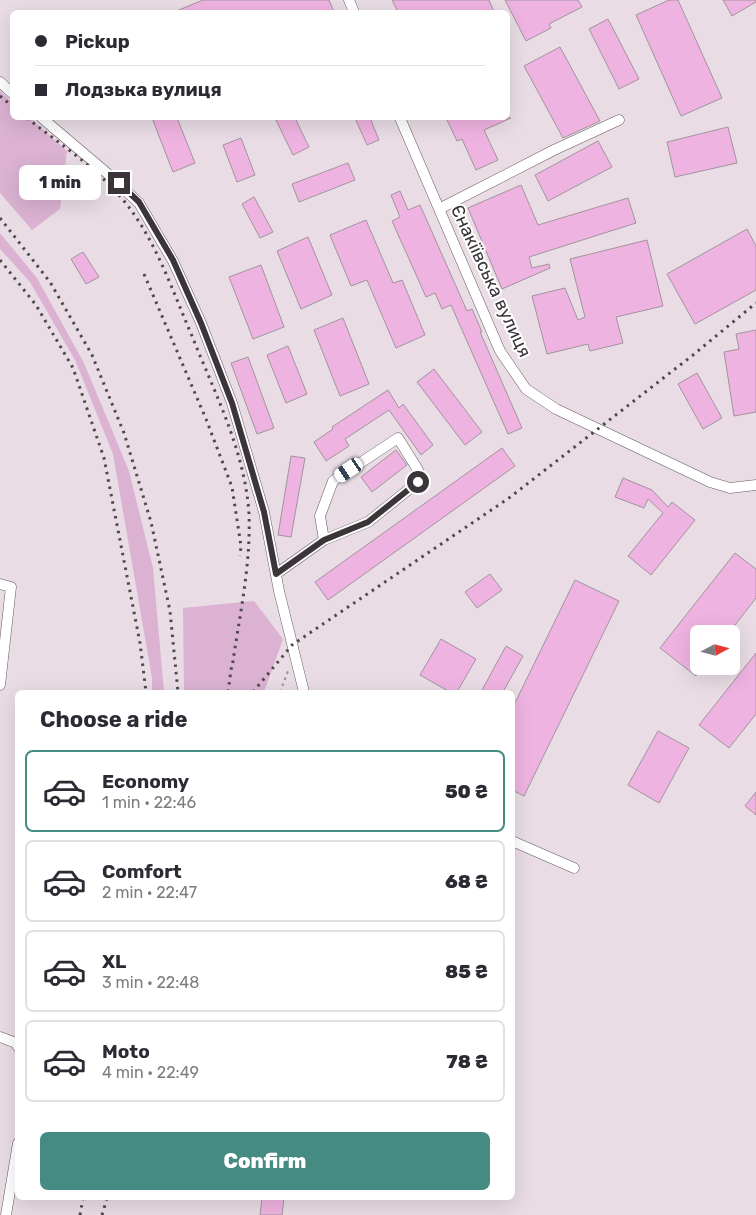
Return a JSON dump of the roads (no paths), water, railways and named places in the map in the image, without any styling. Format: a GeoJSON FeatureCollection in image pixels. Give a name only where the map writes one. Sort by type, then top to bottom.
{"type":"FeatureCollection","features":[{"type":"Feature","properties":{"kind":"street"},"geometry":{"type":"LineString","coordinates":[[0,82],[10,91]]}},
{"type":"Feature","properties":{"kind":"street"},"geometry":{"type":"LineString","coordinates":[[44,120],[139,202],[173,260],[201,323],[232,403],[264,512],[276,574],[303,690]]}},
{"type":"Feature","properties":{"kind":"street","name":"Єнакіївська вулиця"},"geometry":{"type":"LineString","coordinates":[[401,120],[500,351],[526,389],[556,409],[710,482],[730,488],[756,485]]}},
{"type":"Feature","properties":{"kind":"street"},"geometry":{"type":"LineString","coordinates":[[440,209],[554,150],[619,120]]}},
{"type":"Feature","properties":{"kind":"street"},"geometry":{"type":"LineString","coordinates":[[276,574],[324,540],[368,522],[418,482],[418,470],[398,438],[333,481],[320,516],[324,540]]}},
{"type":"Feature","properties":{"kind":"street"},"geometry":{"type":"LineString","coordinates":[[0,584],[11,587],[0,685]]}},
{"type":"Feature","properties":{"kind":"street"},"geometry":{"type":"LineString","coordinates":[[515,842],[574,868]]}},
{"type":"Feature","properties":{"kind":"street"},"geometry":{"type":"LineString","coordinates":[[0,1037],[15,1044]]}},
{"type":"Feature","properties":{"kind":"street"},"geometry":{"type":"LineString","coordinates":[[6,1215],[15,1161]]}},
{"type":"Feature","properties":{"kind":"railway"},"geometry":{"type":"LineString","coordinates":[[0,96],[10,104]]}},
{"type":"Feature","properties":{"kind":"railway"},"geometry":{"type":"LineString","coordinates":[[30,120],[102,178],[124,201],[135,216],[162,266],[228,423],[242,468],[249,514],[244,592],[232,668]]}},
{"type":"Feature","properties":{"kind":"railway"},"geometry":{"type":"LineString","coordinates":[[0,218],[50,282],[92,355],[124,433],[151,522],[170,611],[178,690]]}},
{"type":"Feature","properties":{"kind":"railway"},"geometry":{"type":"LineString","coordinates":[[0,260],[36,305],[73,368],[104,458],[140,643],[146,690]]}},
{"type":"Feature","properties":{"kind":"railway"},"geometry":{"type":"LineString","coordinates":[[144,274],[206,419],[232,487],[241,546],[240,556]]}},
{"type":"Feature","properties":{"kind":"railway"},"geometry":{"type":"LineString","coordinates":[[255,690],[292,645],[509,498],[693,355],[756,303]]}},
{"type":"Feature","properties":{"kind":"railway"},"geometry":{"type":"LineString","coordinates":[[228,690],[232,663]]}},
{"type":"Feature","properties":{"kind":"railway"},"geometry":{"type":"LineString","coordinates":[[80,1215],[83,1200]]}},
{"type":"Feature","properties":{"kind":"railway"},"geometry":{"type":"LineString","coordinates":[[102,1215],[106,1200]]}}]}
